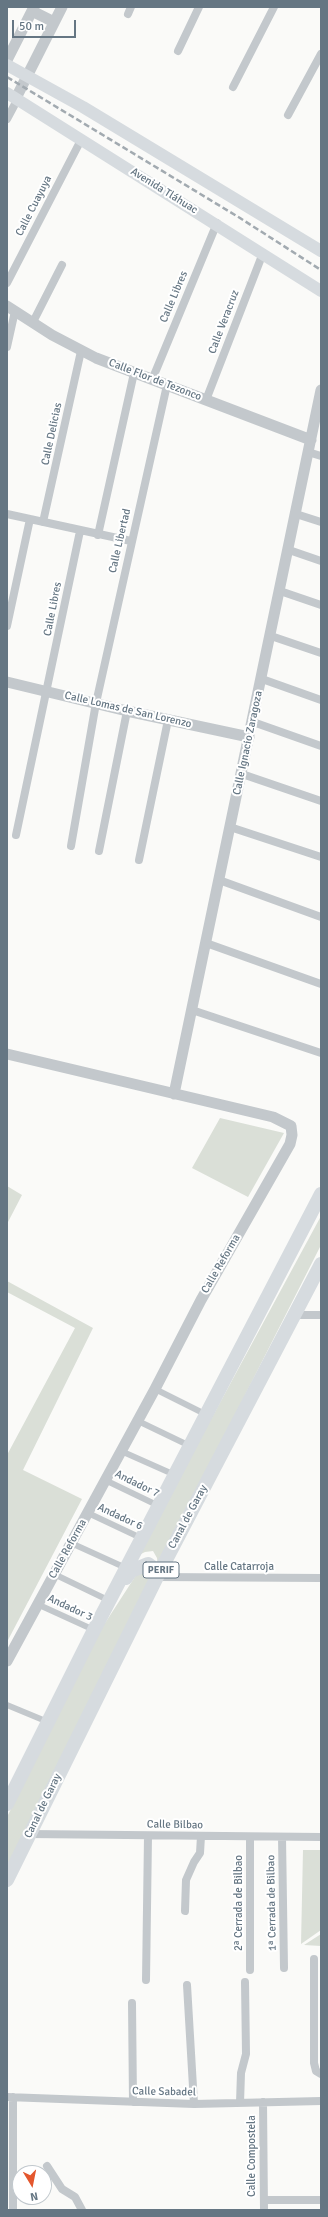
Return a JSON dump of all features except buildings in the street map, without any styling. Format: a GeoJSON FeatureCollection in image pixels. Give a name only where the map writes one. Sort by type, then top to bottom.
{"type":"FeatureCollection","features":[{"type":"Feature","properties":{"kind":"highway","name":"PERIF"},"geometry":{"type":"LineString","coordinates":[[7,1804],[94,1630],[143,1539],[321,1194]]}},
{"type":"Feature","properties":{"kind":"highway","name":"Canal de Garay"},"geometry":{"type":"LineString","coordinates":[[7,1880],[157,1577],[321,1264]]}},
{"type":"Feature","properties":{"kind":"highway"},"geometry":{"type":"LineString","coordinates":[[111,1599],[131,1571],[140,1566],[148,1564],[155,1569],[157,1577]]}},
{"type":"Feature","properties":{"kind":"main road"},"geometry":{"type":"LineString","coordinates":[[7,65],[83,107],[321,251]]}},
{"type":"Feature","properties":{"kind":"main road","name":"Avenida Tláhuac"},"geometry":{"type":"LineString","coordinates":[[11,95],[81,140],[217,223],[321,291]]}},
{"type":"Feature","properties":{"kind":"street"},"geometry":{"type":"LineString","coordinates":[[7,119],[15,104],[11,95],[26,76],[62,7]]}},
{"type":"Feature","properties":{"kind":"street"},"geometry":{"type":"LineString","coordinates":[[178,51],[200,7]]}},
{"type":"Feature","properties":{"kind":"street"},"geometry":{"type":"LineString","coordinates":[[233,87],[274,7]]}},
{"type":"Feature","properties":{"kind":"street"},"geometry":{"type":"LineString","coordinates":[[7,60],[33,9],[54,22]]}},
{"type":"Feature","properties":{"kind":"street"},"geometry":{"type":"LineString","coordinates":[[288,115],[321,54]]}},
{"type":"Feature","properties":{"kind":"street","name":"Calle Cuayuya"},"geometry":{"type":"LineString","coordinates":[[7,283],[81,140]]}},
{"type":"Feature","properties":{"kind":"street","name":"Calle Libres"},"geometry":{"type":"LineString","coordinates":[[152,380],[217,223]]}},
{"type":"Feature","properties":{"kind":"street","name":"Calle Veracruz"},"geometry":{"type":"LineString","coordinates":[[206,400],[263,253]]}},
{"type":"Feature","properties":{"kind":"street"},"geometry":{"type":"LineString","coordinates":[[33,322],[62,265]]}},
{"type":"Feature","properties":{"kind":"street"},"geometry":{"type":"LineString","coordinates":[[7,347],[11,308]]}},
{"type":"Feature","properties":{"kind":"street","name":"Calle Flor de Tezonco"},"geometry":{"type":"LineString","coordinates":[[11,308],[81,351],[152,380],[310,440]]}},
{"type":"Feature","properties":{"kind":"street","name":"Calle Delicias"},"geometry":{"type":"LineString","coordinates":[[44,522],[81,351]]}},
{"type":"Feature","properties":{"kind":"street"},"geometry":{"type":"LineString","coordinates":[[98,535],[134,373]]}},
{"type":"Feature","properties":{"kind":"street","name":"Calle Libertad"},"geometry":{"type":"LineString","coordinates":[[71,846],[96,703],[167,385]]}},
{"type":"Feature","properties":{"kind":"street","name":"Calle Ignacio Zaragoza"},"geometry":{"type":"LineString","coordinates":[[174,1094],[289,550],[310,440],[317,429],[321,390]]}},
{"type":"Feature","properties":{"kind":"street"},"geometry":{"type":"LineString","coordinates":[[308,452],[321,456]]}},
{"type":"Feature","properties":{"kind":"street"},"geometry":{"type":"LineString","coordinates":[[7,514],[131,541]]}},
{"type":"Feature","properties":{"kind":"street"},"geometry":{"type":"LineString","coordinates":[[296,514],[321,522]]}},
{"type":"Feature","properties":{"kind":"street"},"geometry":{"type":"LineString","coordinates":[[7,626],[30,519]]}},
{"type":"Feature","properties":{"kind":"street","name":"Calle Libres"},"geometry":{"type":"LineString","coordinates":[[16,835],[48,692],[80,531]]}},
{"type":"Feature","properties":{"kind":"street"},"geometry":{"type":"LineString","coordinates":[[289,550],[321,561]]}},
{"type":"Feature","properties":{"kind":"street"},"geometry":{"type":"LineString","coordinates":[[280,591],[321,605]]}},
{"type":"Feature","properties":{"kind":"street"},"geometry":{"type":"LineString","coordinates":[[271,636],[321,653]]}},
{"type":"Feature","properties":{"kind":"street"},"geometry":{"type":"LineString","coordinates":[[262,679],[321,700]]}},
{"type":"Feature","properties":{"kind":"street","name":"Calle Lomas de San Lorenzo"},"geometry":{"type":"LineString","coordinates":[[7,682],[127,711],[249,737]]}},
{"type":"Feature","properties":{"kind":"street"},"geometry":{"type":"LineString","coordinates":[[99,852],[127,711]]}},
{"type":"Feature","properties":{"kind":"street"},"geometry":{"type":"LineString","coordinates":[[139,860],[168,720]]}},
{"type":"Feature","properties":{"kind":"street"},"geometry":{"type":"LineString","coordinates":[[253,722],[321,746]]}},
{"type":"Feature","properties":{"kind":"street"},"geometry":{"type":"LineString","coordinates":[[242,774],[321,801]]}},
{"type":"Feature","properties":{"kind":"street"},"geometry":{"type":"LineString","coordinates":[[230,827],[321,857]]}},
{"type":"Feature","properties":{"kind":"street"},"geometry":{"type":"LineString","coordinates":[[219,880],[321,917]]}},
{"type":"Feature","properties":{"kind":"street"},"geometry":{"type":"LineString","coordinates":[[206,943],[321,984]]}},
{"type":"Feature","properties":{"kind":"street"},"geometry":{"type":"LineString","coordinates":[[192,1010],[321,1053]]}},
{"type":"Feature","properties":{"kind":"street","name":"Calle Reforma"},"geometry":{"type":"LineString","coordinates":[[7,1054],[273,1117],[291,1126],[292,1135],[290,1144],[201,1300],[138,1421],[7,1660]]}},
{"type":"Feature","properties":{"kind":"street"},"geometry":{"type":"LineString","coordinates":[[295,1315],[321,1315]]}},
{"type":"Feature","properties":{"kind":"street"},"geometry":{"type":"LineString","coordinates":[[155,1389],[207,1415]]}},
{"type":"Feature","properties":{"kind":"street"},"geometry":{"type":"LineString","coordinates":[[138,1421],[190,1446]]}},
{"type":"Feature","properties":{"kind":"street"},"geometry":{"type":"LineString","coordinates":[[121,1451],[175,1475]]}},
{"type":"Feature","properties":{"kind":"street","name":"Andador 7"},"geometry":{"type":"LineString","coordinates":[[106,1480],[159,1506]]}},
{"type":"Feature","properties":{"kind":"street","name":"Andador 6"},"geometry":{"type":"LineString","coordinates":[[88,1513],[143,1539]]}},
{"type":"Feature","properties":{"kind":"street"},"geometry":{"type":"LineString","coordinates":[[71,1543],[127,1569]]}},
{"type":"Feature","properties":{"kind":"street"},"geometry":{"type":"LineString","coordinates":[[54,1574],[111,1599]]}},
{"type":"Feature","properties":{"kind":"street","name":"Calle Catarroja"},"geometry":{"type":"LineString","coordinates":[[157,1577],[321,1578]]}},
{"type":"Feature","properties":{"kind":"street","name":"Andador 3"},"geometry":{"type":"LineString","coordinates":[[38,1604],[94,1630]]}},
{"type":"Feature","properties":{"kind":"street"},"geometry":{"type":"LineString","coordinates":[[7,1705],[48,1722]]}},
{"type":"Feature","properties":{"kind":"street","name":"Calle Bilbao"},"geometry":{"type":"LineString","coordinates":[[29,1834],[321,1837]]}},
{"type":"Feature","properties":{"kind":"street"},"geometry":{"type":"LineString","coordinates":[[146,1980],[148,1836]]}},
{"type":"Feature","properties":{"kind":"street"},"geometry":{"type":"LineString","coordinates":[[185,1911],[186,1880],[200,1853],[201,1836]]}},
{"type":"Feature","properties":{"kind":"street","name":"2ª Cerrada de Bilbao"},"geometry":{"type":"LineString","coordinates":[[250,1837],[250,1970]]}},
{"type":"Feature","properties":{"kind":"street","name":"1ª Cerrada de Bilbao"},"geometry":{"type":"LineString","coordinates":[[282,1837],[284,1968]]}},
{"type":"Feature","properties":{"kind":"street"},"geometry":{"type":"LineString","coordinates":[[314,1959],[314,2063],[316,2071],[321,2074]]}},
{"type":"Feature","properties":{"kind":"street"},"geometry":{"type":"LineString","coordinates":[[240,2102],[241,2073],[246,2054],[246,1982]]}},
{"type":"Feature","properties":{"kind":"street"},"geometry":{"type":"LineString","coordinates":[[187,1985],[194,2104]]}},
{"type":"Feature","properties":{"kind":"street"},"geometry":{"type":"LineString","coordinates":[[132,2003],[133,2102]]}},
{"type":"Feature","properties":{"kind":"street"},"geometry":{"type":"LineString","coordinates":[[10,2097],[13,2210]]}},
{"type":"Feature","properties":{"kind":"street","name":"Calle Sabadel"},"geometry":{"type":"LineString","coordinates":[[10,2097],[194,2104],[321,2101]]}},
{"type":"Feature","properties":{"kind":"street","name":"Calle Compostela"},"geometry":{"type":"LineString","coordinates":[[263,2102],[264,2210]]}},
{"type":"Feature","properties":{"kind":"street"},"geometry":{"type":"LineString","coordinates":[[52,2174],[62,2189],[75,2197],[82,2210]]}},
{"type":"Feature","properties":{"kind":"street"},"geometry":{"type":"LineString","coordinates":[[264,2200],[321,2200]]}},
{"type":"Feature","properties":{"kind":"shaded area"},"geometry":{"type":"Polygon","coordinates":[[[220,1118],[284,1133],[248,1197],[192,1168],[220,1118]]]}},
{"type":"Feature","properties":{"kind":"shaded area"},"geometry":{"type":"Polygon","coordinates":[[[7,1186],[22,1195],[7,1224],[7,1186]]]}},
{"type":"Feature","properties":{"kind":"shaded area"},"geometry":{"type":"Polygon","coordinates":[[[321,1216],[321,1245],[158,1567],[157,1558],[153,1551],[145,1552],[137,1556],[321,1216]]]}},
{"type":"Feature","properties":{"kind":"shaded area"},"geometry":{"type":"Polygon","coordinates":[[[7,1281],[93,1328],[23,1470],[82,1499],[7,1642],[7,1455],[75,1328],[7,1292],[7,1281]]]}},
{"type":"Feature","properties":{"kind":"shaded area"},"geometry":{"type":"Polygon","coordinates":[[[140,1569],[146,1570],[151,1576],[7,1867],[7,1817],[98,1634],[140,1569]]]}},
{"type":"Feature","properties":{"kind":"shaded area"},"geometry":{"type":"Polygon","coordinates":[[[303,1850],[321,1850],[321,1930],[301,1944],[303,1850]]]}},
{"type":"Feature","properties":{"kind":"shaded area"},"geometry":{"type":"Polygon","coordinates":[[[321,1934],[321,1946],[304,1945],[321,1934]]]}},
{"type":"Feature","properties":{"kind":"railway"},"geometry":{"type":"LineString","coordinates":[[7,77],[240,218],[321,270]]}}]}
